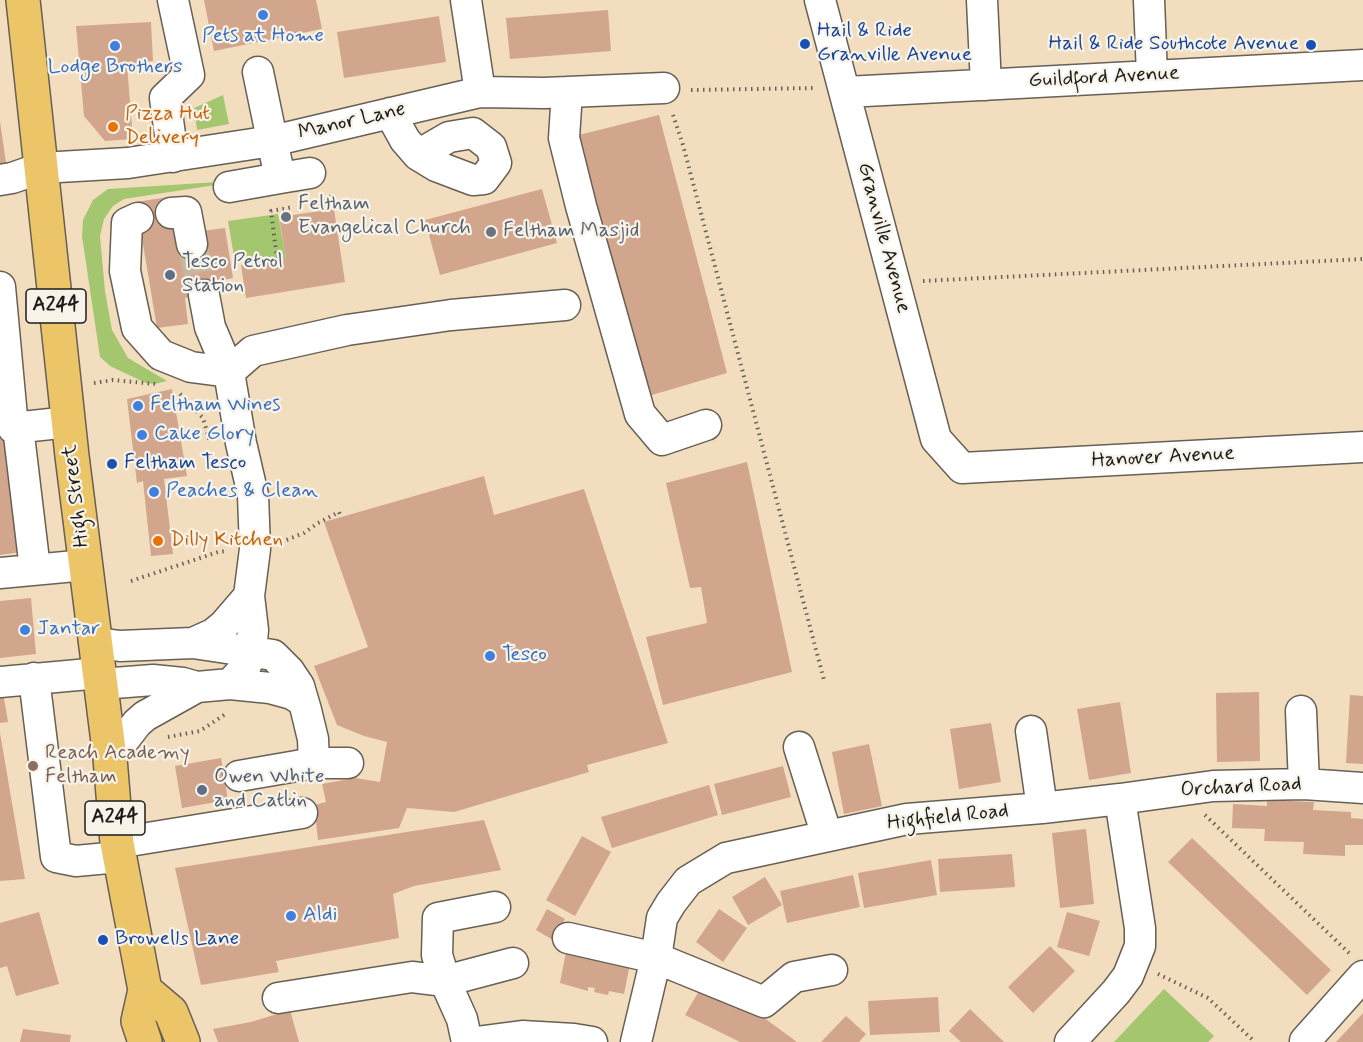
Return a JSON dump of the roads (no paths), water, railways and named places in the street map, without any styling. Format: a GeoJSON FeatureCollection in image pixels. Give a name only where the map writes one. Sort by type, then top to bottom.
{"type":"FeatureCollection","features":[{"type":"Feature","properties":{"kind":"main road","name":"High Street"},"geometry":{"type":"LineString","coordinates":[[23,0],[94,640],[101,678],[110,758],[118,850],[145,990],[138,1021],[145,1042]]}},
{"type":"Feature","properties":{"kind":"main road"},"geometry":{"type":"LineString","coordinates":[[145,990],[171,1012],[183,1042]]}},
{"type":"Feature","properties":{"kind":"street"},"geometry":{"type":"LineString","coordinates":[[173,0],[189,75],[165,98],[173,157]]}},
{"type":"Feature","properties":{"kind":"street"},"geometry":{"type":"LineString","coordinates":[[466,0],[480,92]]}},
{"type":"Feature","properties":{"kind":"street","name":"Granville Avenue"},"geometry":{"type":"LineString","coordinates":[[820,0],[936,439],[962,468]]}},
{"type":"Feature","properties":{"kind":"street"},"geometry":{"type":"LineString","coordinates":[[982,0],[986,85]]}},
{"type":"Feature","properties":{"kind":"street"},"geometry":{"type":"LineString","coordinates":[[1149,0],[1152,76]]}},
{"type":"Feature","properties":{"kind":"street","name":"Guildford Avenue"},"geometry":{"type":"LineString","coordinates":[[846,92],[1363,65]]}},
{"type":"Feature","properties":{"kind":"street"},"geometry":{"type":"LineString","coordinates":[[258,72],[280,178]]}},
{"type":"Feature","properties":{"kind":"street","name":"Manor Lane"},"geometry":{"type":"LineString","coordinates":[[0,180],[41,168],[128,163],[272,141],[480,92],[567,92],[664,88]]}},
{"type":"Feature","properties":{"kind":"street"},"geometry":{"type":"LineString","coordinates":[[567,92],[564,138],[640,414],[662,441],[706,425]]}},
{"type":"Feature","properties":{"kind":"street"},"geometry":{"type":"LineString","coordinates":[[390,113],[405,140],[418,154]]}},
{"type":"Feature","properties":{"kind":"street"},"geometry":{"type":"LineString","coordinates":[[229,187],[310,173]]}},
{"type":"Feature","properties":{"kind":"street"},"geometry":{"type":"LineString","coordinates":[[171,213],[186,212],[192,244]]}},
{"type":"Feature","properties":{"kind":"street"},"geometry":{"type":"LineString","coordinates":[[138,219],[127,223],[125,271],[137,328],[161,355],[191,367],[229,372],[253,351],[347,330],[451,315],[565,305]]}},
{"type":"Feature","properties":{"kind":"street"},"geometry":{"type":"LineString","coordinates":[[0,286],[13,428],[69,422]]}},
{"type":"Feature","properties":{"kind":"street"},"geometry":{"type":"LineString","coordinates":[[193,644],[225,625],[249,596],[270,541],[253,495],[241,443],[229,372],[210,327],[204,295]]}},
{"type":"Feature","properties":{"kind":"street"},"geometry":{"type":"LineString","coordinates":[[18,427],[35,569]]}},
{"type":"Feature","properties":{"kind":"street","name":"Hanover Avenue"},"geometry":{"type":"LineString","coordinates":[[962,468],[1363,447]]}},
{"type":"Feature","properties":{"kind":"street"},"geometry":{"type":"LineString","coordinates":[[0,573],[86,565]]}},
{"type":"Feature","properties":{"kind":"street"},"geometry":{"type":"LineString","coordinates":[[230,684],[245,668],[251,651],[253,630],[249,596]]}},
{"type":"Feature","properties":{"kind":"street"},"geometry":{"type":"LineString","coordinates":[[94,640],[120,646],[193,644],[273,656],[289,671],[298,686],[313,739],[314,763]]}},
{"type":"Feature","properties":{"kind":"street"},"geometry":{"type":"LineString","coordinates":[[0,682],[34,678],[101,678],[153,680],[197,687],[230,684],[270,688],[292,694],[303,701]]}},
{"type":"Feature","properties":{"kind":"street"},"geometry":{"type":"LineString","coordinates":[[34,678],[56,857],[76,861],[118,850],[302,813]]}},
{"type":"Feature","properties":{"kind":"street"},"geometry":{"type":"LineString","coordinates":[[110,758],[137,723],[197,687]]}},
{"type":"Feature","properties":{"kind":"street"},"geometry":{"type":"LineString","coordinates":[[1301,711],[1304,784]]}},
{"type":"Feature","properties":{"kind":"street"},"geometry":{"type":"LineString","coordinates":[[1030,731],[1042,808]]}},
{"type":"Feature","properties":{"kind":"street"},"geometry":{"type":"LineString","coordinates":[[799,747],[827,836]]}},
{"type":"Feature","properties":{"kind":"street"},"geometry":{"type":"LineString","coordinates":[[240,776],[314,763],[348,763]]}},
{"type":"Feature","properties":{"kind":"street","name":"Orchard Road"},"geometry":{"type":"LineString","coordinates":[[1120,799],[1213,786],[1304,784],[1363,788]]}},
{"type":"Feature","properties":{"kind":"street"},"geometry":{"type":"LineString","coordinates":[[1070,1042],[1128,976],[1140,946],[1140,928],[1120,799]]}},
{"type":"Feature","properties":{"kind":"street","name":"Highfield Road"},"geometry":{"type":"LineString","coordinates":[[636,1042],[656,958],[662,918],[688,881],[726,858],[907,819],[1120,799]]}},
{"type":"Feature","properties":{"kind":"street"},"geometry":{"type":"LineString","coordinates":[[467,1042],[462,1019],[437,956],[438,918],[495,907]]}},
{"type":"Feature","properties":{"kind":"street"},"geometry":{"type":"LineString","coordinates":[[568,938],[656,958],[764,1002],[794,977],[832,970]]}},
{"type":"Feature","properties":{"kind":"street"},"geometry":{"type":"LineString","coordinates":[[278,998],[412,977],[445,981],[513,963]]}},
{"type":"Feature","properties":{"kind":"street"},"geometry":{"type":"LineString","coordinates":[[1305,1041],[1359,967]]}},
{"type":"Feature","properties":{"kind":"street"},"geometry":{"type":"LineString","coordinates":[[476,1042],[522,1036],[592,1042]]}},
{"type":"Feature","properties":{"kind":"tunnel"},"geometry":{"type":"LineString","coordinates":[[192,244],[204,295]]}},
{"type":"Feature","properties":{"kind":"place","name":"Pets at Home"},"geometry":{"type":"Point","coordinates":[263,15]}},
{"type":"Feature","properties":{"kind":"place","name":"Hail & Ride Granville Avenue"},"geometry":{"type":"Point","coordinates":[805,44]}},
{"type":"Feature","properties":{"kind":"place","name":"Hail & Ride Southcote Avenue"},"geometry":{"type":"Point","coordinates":[1311,45]}},
{"type":"Feature","properties":{"kind":"place","name":"Lodge Brothers"},"geometry":{"type":"Point","coordinates":[115,46]}},
{"type":"Feature","properties":{"kind":"place","name":"Pizza Hut Delivery"},"geometry":{"type":"Point","coordinates":[113,127]}},
{"type":"Feature","properties":{"kind":"place","name":"Feltham Evangelical Church"},"geometry":{"type":"Point","coordinates":[286,217]}},
{"type":"Feature","properties":{"kind":"place","name":"Feltham Masjid"},"geometry":{"type":"Point","coordinates":[491,232]}},
{"type":"Feature","properties":{"kind":"place","name":"Tesco Petrol Station"},"geometry":{"type":"Point","coordinates":[170,275]}},
{"type":"Feature","properties":{"kind":"place","name":"Feltham Wines"},"geometry":{"type":"Point","coordinates":[138,406]}},
{"type":"Feature","properties":{"kind":"place","name":"Cake Glory"},"geometry":{"type":"Point","coordinates":[142,435]}},
{"type":"Feature","properties":{"kind":"place","name":"Feltham Tesco"},"geometry":{"type":"Point","coordinates":[112,464]}},
{"type":"Feature","properties":{"kind":"place","name":"Peaches & Clean"},"geometry":{"type":"Point","coordinates":[154,492]}},
{"type":"Feature","properties":{"kind":"place","name":"Dilly Kitchen"},"geometry":{"type":"Point","coordinates":[158,541]}},
{"type":"Feature","properties":{"kind":"place","name":"Jantar"},"geometry":{"type":"Point","coordinates":[25,630]}},
{"type":"Feature","properties":{"kind":"place","name":"Tesco"},"geometry":{"type":"Point","coordinates":[490,656]}},
{"type":"Feature","properties":{"kind":"place","name":"Reach Academy Feltham"},"geometry":{"type":"Point","coordinates":[33,766]}},
{"type":"Feature","properties":{"kind":"place","name":"Owen White and Catlin"},"geometry":{"type":"Point","coordinates":[202,790]}},
{"type":"Feature","properties":{"kind":"place","name":"Aldi"},"geometry":{"type":"Point","coordinates":[291,916]}},
{"type":"Feature","properties":{"kind":"place","name":"Browells Lane"},"geometry":{"type":"Point","coordinates":[103,940]}}]}
